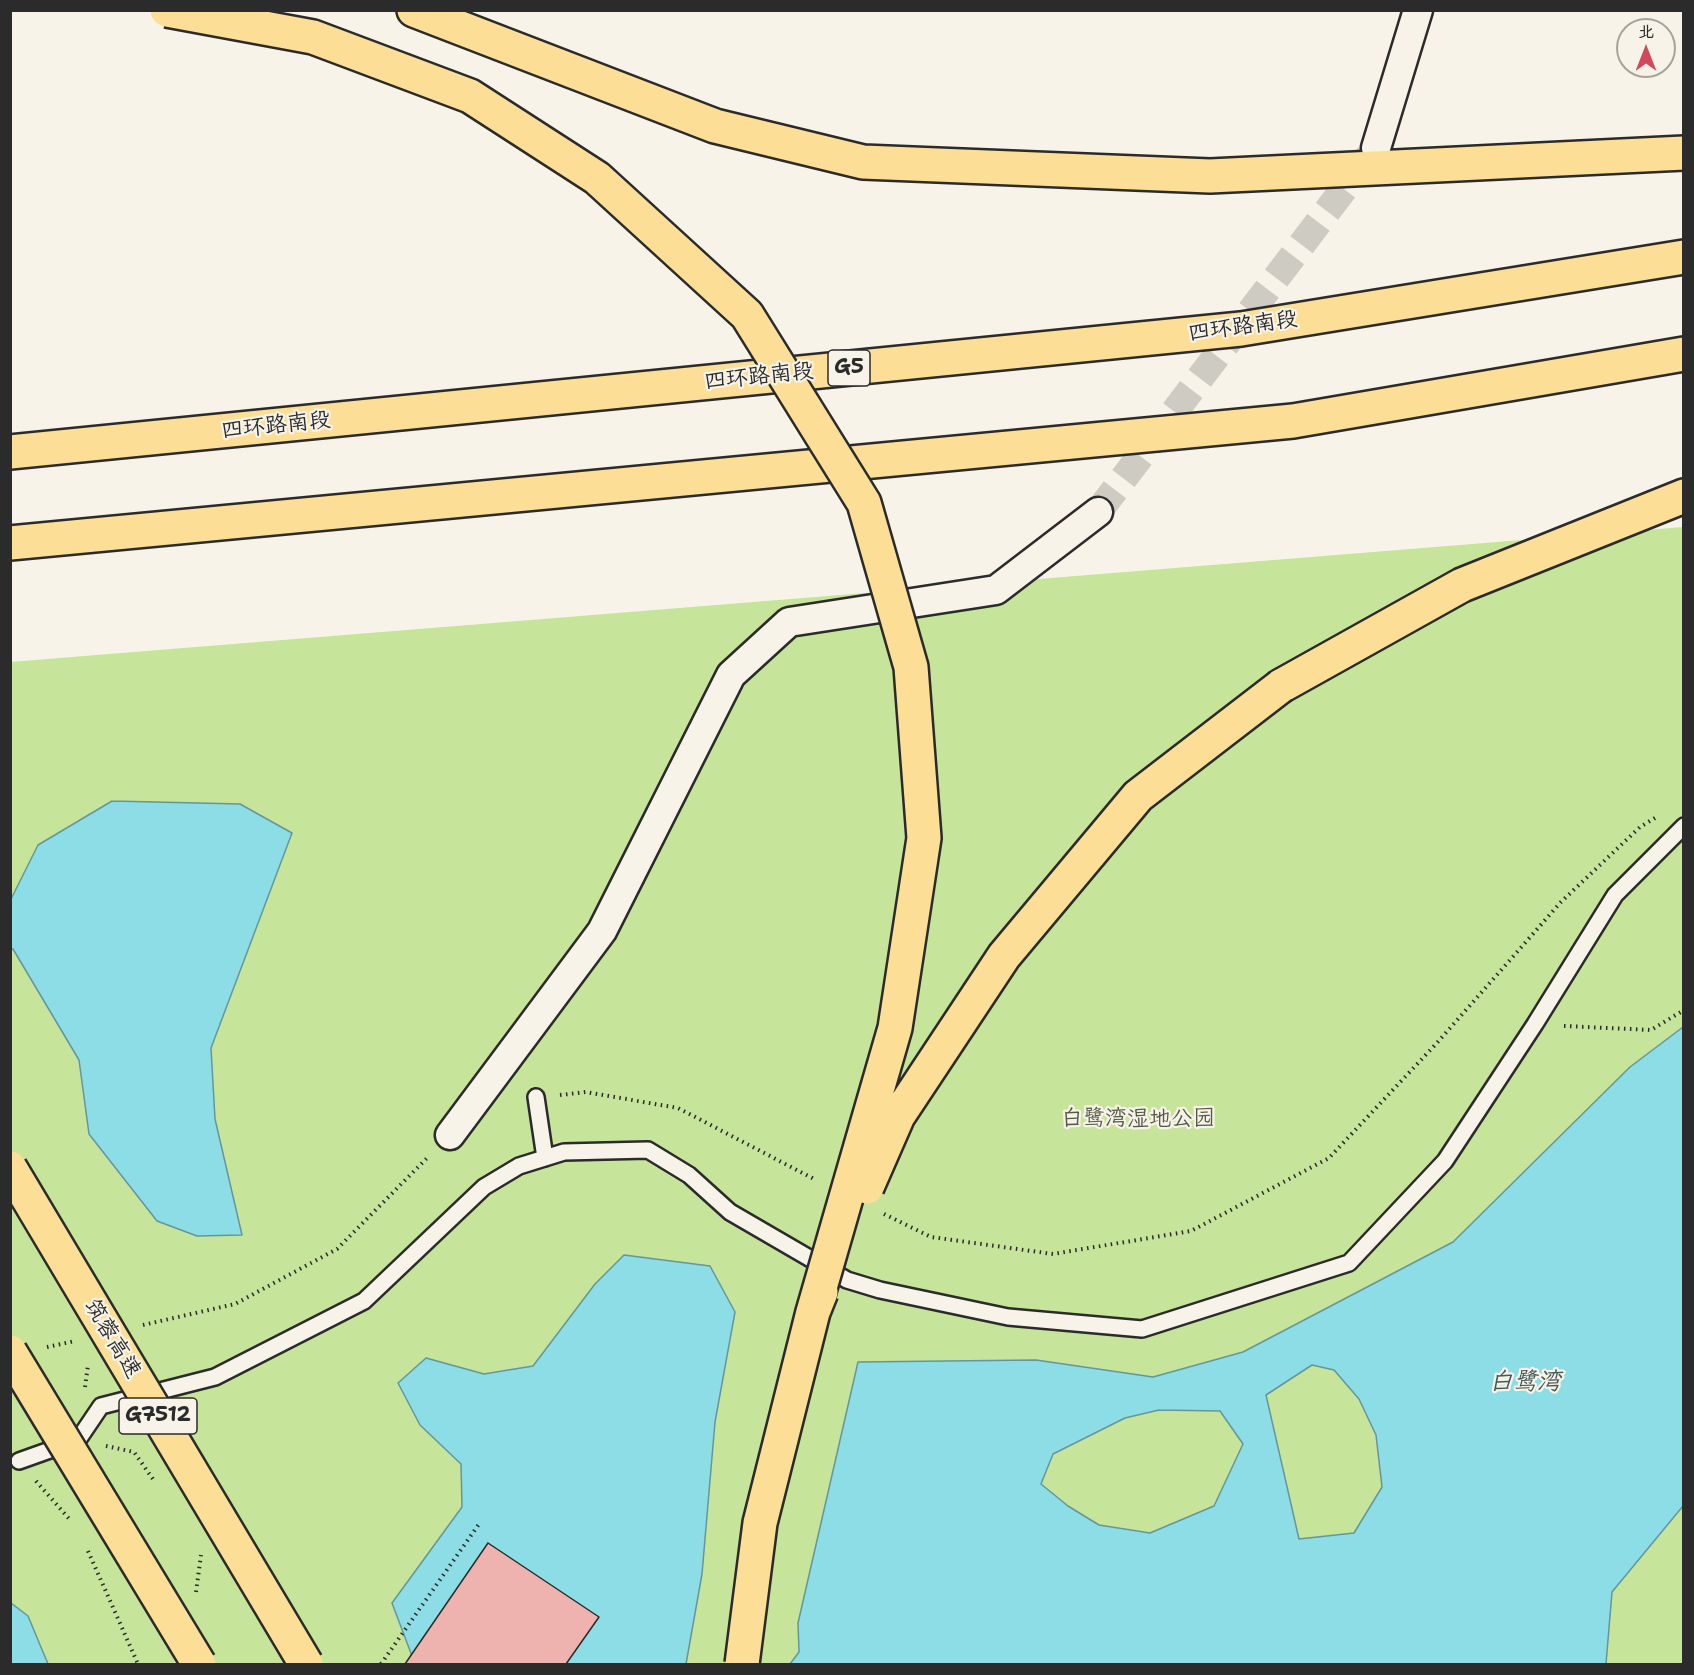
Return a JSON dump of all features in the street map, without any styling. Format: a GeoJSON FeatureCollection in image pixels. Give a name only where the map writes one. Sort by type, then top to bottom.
{"type":"FeatureCollection","features":[{"type":"Feature","properties":{"kind":"highway"},"geometry":{"type":"LineString","coordinates":[[167,10],[313,37],[470,96],[597,178],[747,315],[864,503],[910,667],[924,837],[895,1028],[813,1312],[760,1523],[742,1665]]}},
{"type":"Feature","properties":{"kind":"highway"},"geometry":{"type":"LineString","coordinates":[[414,10],[715,126],[863,162],[1210,176],[1683,153]]}},
{"type":"Feature","properties":{"kind":"highway","name":"四环路南段"},"geometry":{"type":"LineString","coordinates":[[10,452],[1241,329],[1683,257]]}},
{"type":"Feature","properties":{"kind":"highway"},"geometry":{"type":"LineString","coordinates":[[10,543],[1293,422],[1683,354]]}},
{"type":"Feature","properties":{"kind":"highway"},"geometry":{"type":"LineString","coordinates":[[813,1312],[898,1116],[1004,956],[1138,796],[1281,686],[1462,585],[1683,496]]}},
{"type":"Feature","properties":{"kind":"highway","name":"筑蓉高速"},"geometry":{"type":"LineString","coordinates":[[10,1168],[306,1665]]}},
{"type":"Feature","properties":{"kind":"highway"},"geometry":{"type":"LineString","coordinates":[[10,1352],[199,1665]]}},
{"type":"Feature","properties":{"kind":"street"},"geometry":{"type":"LineString","coordinates":[[1376,148],[1418,10]]}},
{"type":"Feature","properties":{"kind":"street"},"geometry":{"type":"LineString","coordinates":[[450,1135],[602,931],[731,675],[789,622],[996,590],[1098,512]]}},
{"type":"Feature","properties":{"kind":"lane"},"geometry":{"type":"LineString","coordinates":[[19,1461],[78,1440],[101,1406],[215,1377],[364,1301],[484,1187],[519,1166],[564,1152],[648,1150],[689,1175],[729,1212],[847,1280],[880,1290],[1008,1317],[1142,1329],[1349,1263],[1445,1161],[1535,1024],[1615,895],[1683,826]]}},
{"type":"Feature","properties":{"kind":"lane"},"geometry":{"type":"LineString","coordinates":[[536,1097],[545,1158]]}},
{"type":"Feature","properties":{"kind":"path"},"geometry":{"type":"LineString","coordinates":[[1535,1024],[1651,1030],[1683,1010]]}},
{"type":"Feature","properties":{"kind":"path"},"geometry":{"type":"LineString","coordinates":[[88,1360],[78,1440],[134,1452],[161,1490]]}},
{"type":"Feature","properties":{"kind":"path"},"geometry":{"type":"LineString","coordinates":[[19,1461],[72,1523]]}},
{"type":"Feature","properties":{"kind":"path"},"geometry":{"type":"LineString","coordinates":[[381,1665],[479,1524]]}},
{"type":"Feature","properties":{"kind":"path"},"geometry":{"type":"LineString","coordinates":[[84,1542],[138,1665]]}},
{"type":"Feature","properties":{"kind":"path"},"geometry":{"type":"LineString","coordinates":[[196,1594],[202,1548]]}},
{"type":"Feature","properties":{"kind":"green space","name":"白鹭湾湿地公园"},"geometry":{"type":"Polygon","coordinates":[[[1683,527],[1683,1664],[11,1664],[10,662],[1683,527]]]}},
{"type":"Feature","properties":{"kind":"water"},"geometry":{"type":"Polygon","coordinates":[[[112,801],[240,804],[292,833],[211,1048],[215,1119],[242,1235],[197,1236],[157,1221],[89,1134],[79,1060],[11,949],[11,899],[38,845],[112,801]]]}},
{"type":"Feature","properties":{"kind":"water","name":"白鹭湾"},"geometry":{"type":"Polygon","coordinates":[[[1683,1027],[1683,1506],[1612,1592],[1606,1664],[790,1664],[799,1652],[798,1623],[858,1362],[1036,1360],[1153,1377],[1243,1352],[1453,1242],[1630,1067],[1683,1027]],[[1312,1365],[1266,1395],[1299,1539],[1354,1533],[1382,1487],[1376,1435],[1359,1399],[1334,1370],[1312,1365]],[[1159,1410],[1125,1418],[1053,1454],[1041,1484],[1068,1506],[1099,1525],[1150,1533],[1214,1506],[1243,1444],[1220,1411],[1159,1410]]]}},
{"type":"Feature","properties":{"kind":"water"},"geometry":{"type":"Polygon","coordinates":[[[624,1255],[710,1266],[735,1312],[715,1422],[702,1574],[686,1664],[415,1664],[392,1603],[462,1507],[461,1464],[420,1425],[398,1383],[426,1358],[484,1374],[533,1366],[595,1284],[624,1255]]]}},
{"type":"Feature","properties":{"kind":"water"},"geometry":{"type":"Polygon","coordinates":[[[11,1603],[28,1616],[48,1664],[11,1664],[11,1603]]]}},
{"type":"Feature","properties":{"kind":"building"},"geometry":{"type":"Polygon","coordinates":[[[488,1543],[599,1617],[566,1664],[405,1664],[488,1543]]]}},
{"type":"Feature","properties":{"kind":"tunnel"},"geometry":{"type":"LineString","coordinates":[[1098,512],[1369,156]]}}]}
